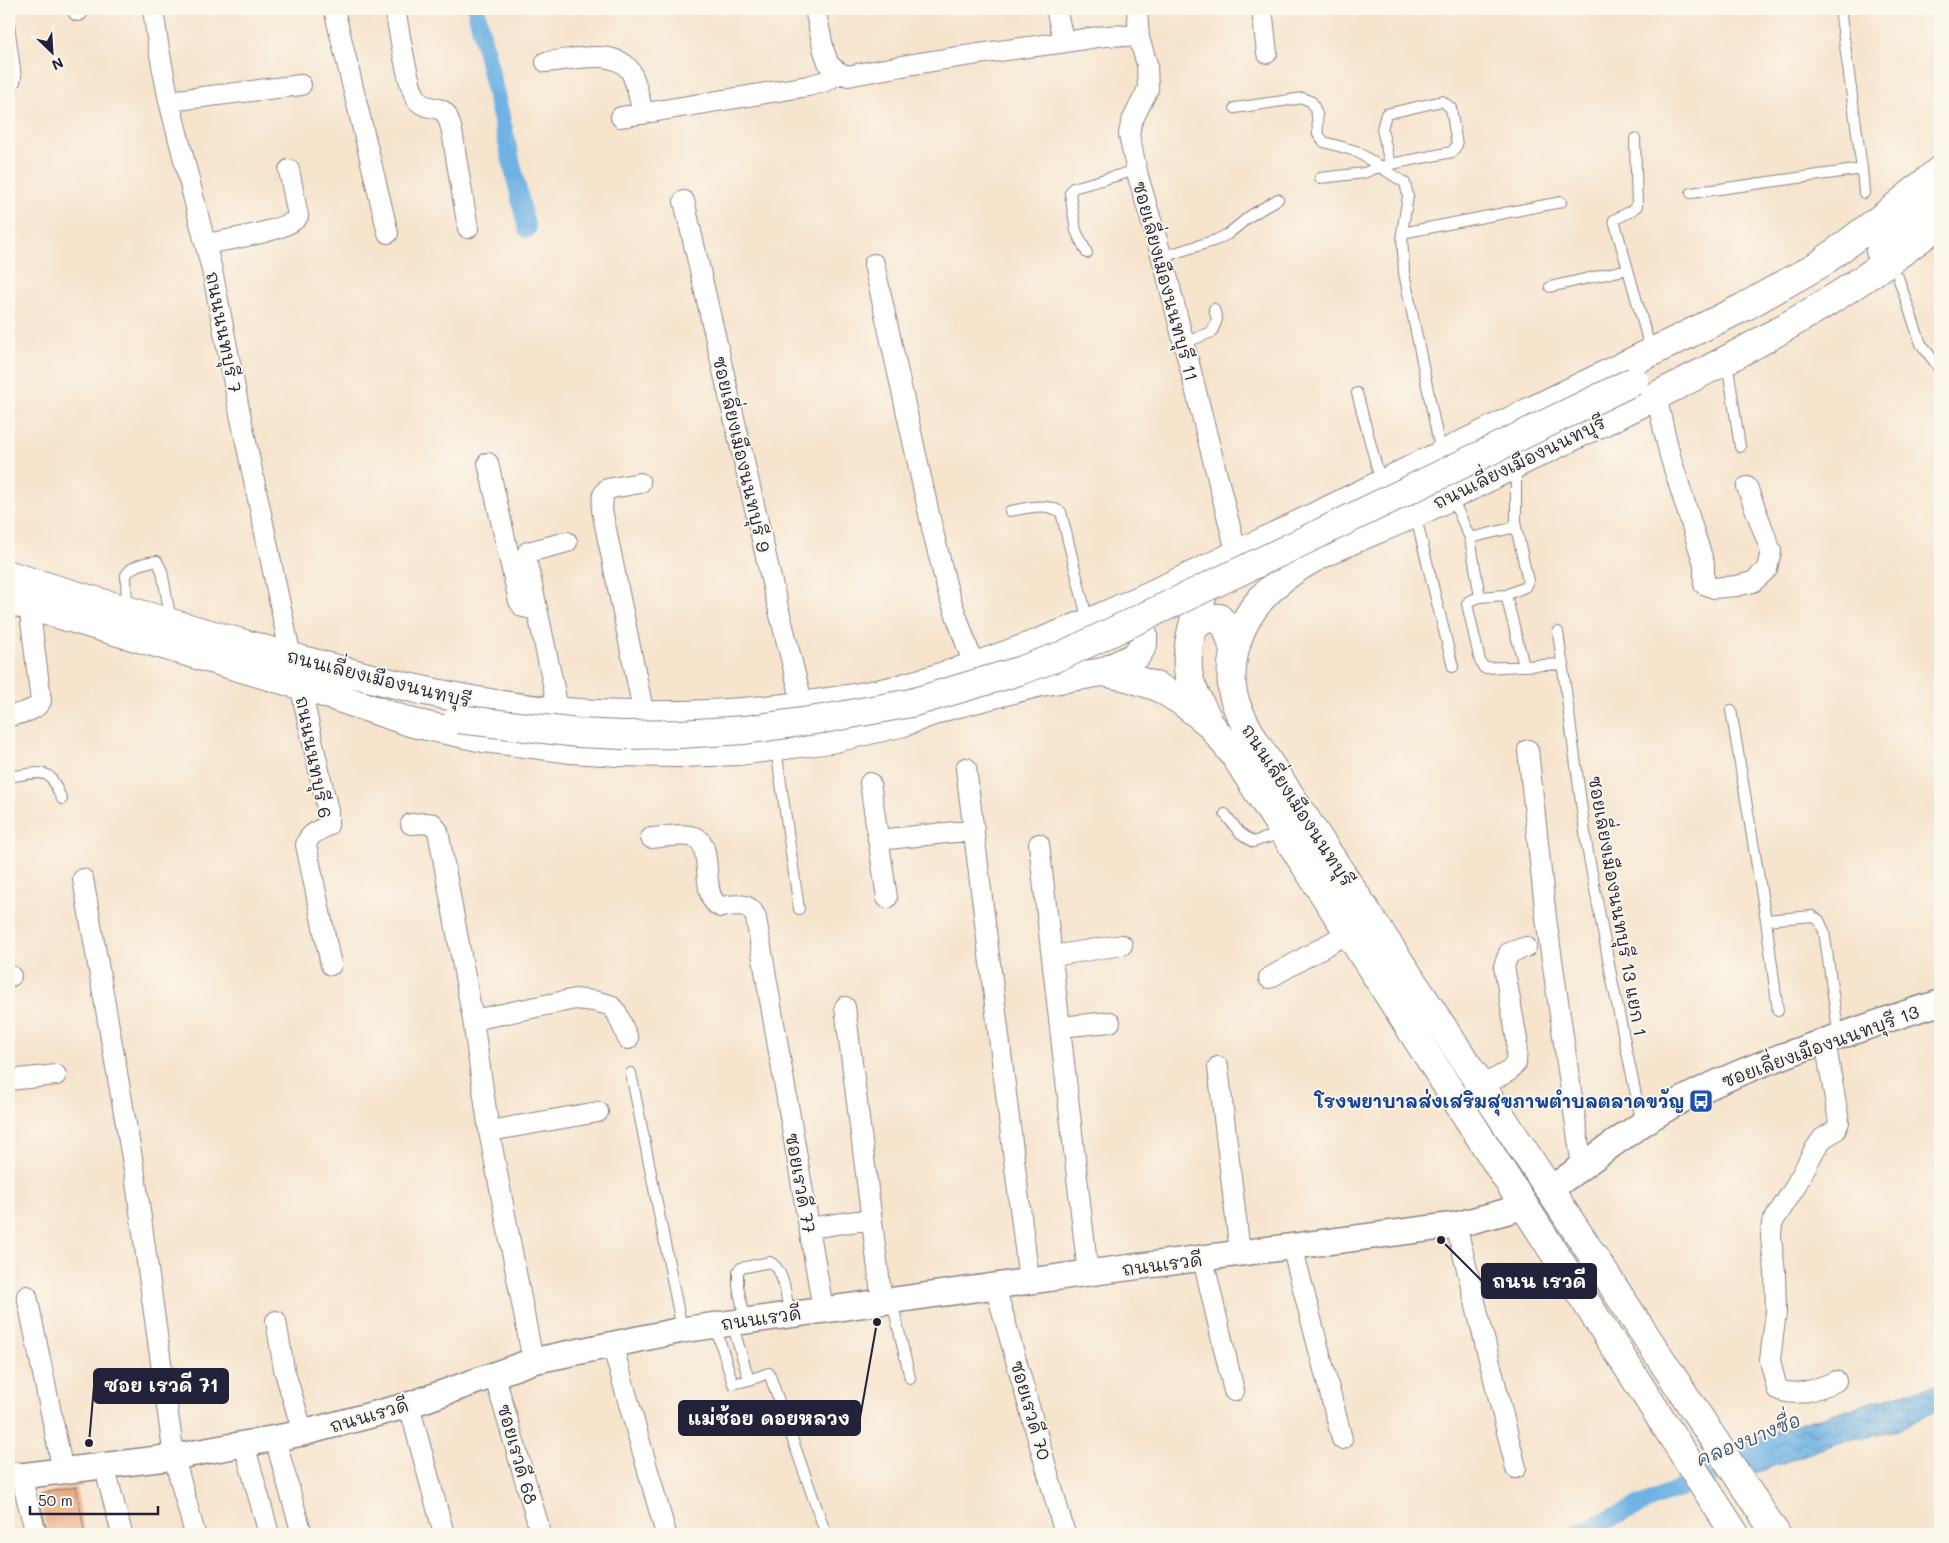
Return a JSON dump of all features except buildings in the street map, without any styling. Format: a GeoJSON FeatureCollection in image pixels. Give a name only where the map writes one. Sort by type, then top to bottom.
{"type":"FeatureCollection","features":[{"type":"Feature","properties":{"kind":"main road","name":"ถนนเลี่ยงเมืองนนทบุรี"},"geometry":{"type":"LineString","coordinates":[[1776,1534],[1242,719],[1233,695],[1232,672],[1234,650],[1253,608],[1279,581],[1302,564],[1414,513],[1656,396],[1727,360],[1827,302],[1935,190]]}},
{"type":"Feature","properties":{"kind":"main road","name":"ถนนเลี่ยงเมืองนนทบุรี"},"geometry":{"type":"LineString","coordinates":[[9,575],[127,612],[291,657],[406,688],[479,702],[559,712],[694,716],[803,706],[901,689],[1012,654],[1091,622],[1225,560],[1744,308],[1820,264],[1889,212],[1935,190]]}},
{"type":"Feature","properties":{"kind":"main road"},"geometry":{"type":"LineString","coordinates":[[367,708],[578,733],[622,735],[680,734],[745,730],[823,719],[911,703],[1019,671],[1063,655],[1287,549],[1722,338],[1935,190]]}},
{"type":"Feature","properties":{"kind":"main road","name":"ถนนเลี่ยงเมืองนนทบุรี"},"geometry":{"type":"LineString","coordinates":[[1225,560],[1202,596],[1192,629],[1189,653],[1190,680],[1210,724],[1235,756],[1729,1526]]}},
{"type":"Feature","properties":{"kind":"main road","name":"ถนนเลี่ยงเมืองนนทบุรี"},"geometry":{"type":"LineString","coordinates":[[19,603],[300,686],[413,723],[484,738],[572,749],[678,753],[739,751],[777,756],[830,739],[895,724],[948,706],[1041,682],[1103,672],[1158,687],[1181,701],[1210,724]]}},
{"type":"Feature","properties":{"kind":"main road"},"geometry":{"type":"LineString","coordinates":[[1192,629],[1204,619],[1218,618],[1227,628],[1234,650]]}},
{"type":"Feature","properties":{"kind":"main road"},"geometry":{"type":"LineString","coordinates":[[1091,622],[1117,622],[1135,625],[1143,633],[1143,645],[1136,656],[1103,672]]}},
{"type":"Feature","properties":{"kind":"street","name":"ถนนนนทบุรี 7"},"geometry":{"type":"LineString","coordinates":[[153,9],[158,44],[170,100],[206,244],[291,657]]}},
{"type":"Feature","properties":{"kind":"street"},"geometry":{"type":"LineString","coordinates":[[334,9],[388,233]]}},
{"type":"Feature","properties":{"kind":"street"},"geometry":{"type":"LineString","coordinates":[[395,9],[414,92],[422,104],[428,108],[437,108],[444,112],[448,118],[468,228]]}},
{"type":"Feature","properties":{"kind":"street"},"geometry":{"type":"LineString","coordinates":[[815,9],[829,65],[848,76],[1109,36],[1130,35],[1139,38]]}},
{"type":"Feature","properties":{"kind":"street"},"geometry":{"type":"LineString","coordinates":[[1056,9],[1064,42]]}},
{"type":"Feature","properties":{"kind":"street","name":"ซอยเลี่ยงเมืองนนทบุรี 11"},"geometry":{"type":"LineString","coordinates":[[1137,9],[1139,38],[1147,64],[1148,89],[1131,123],[1129,135],[1184,343],[1225,560]]}},
{"type":"Feature","properties":{"kind":"street"},"geometry":{"type":"LineString","coordinates":[[1262,9],[1267,53]]}},
{"type":"Feature","properties":{"kind":"street"},"geometry":{"type":"LineString","coordinates":[[546,62],[602,56],[617,60],[632,73],[643,114]]}},
{"type":"Feature","properties":{"kind":"street"},"geometry":{"type":"LineString","coordinates":[[621,117],[808,86],[826,81],[840,73]]}},
{"type":"Feature","properties":{"kind":"street"},"geometry":{"type":"LineString","coordinates":[[170,100],[301,85]]}},
{"type":"Feature","properties":{"kind":"street"},"geometry":{"type":"LineString","coordinates":[[206,244],[292,224],[298,216],[288,170]]}},
{"type":"Feature","properties":{"kind":"street","name":"ซอยเลี่ยงเมืองนนทบุรี 9"},"geometry":{"type":"LineString","coordinates":[[684,201],[773,587],[803,706]]}},
{"type":"Feature","properties":{"kind":"street"},"geometry":{"type":"LineString","coordinates":[[874,264],[933,532],[948,592],[974,666]]}},
{"type":"Feature","properties":{"kind":"street"},"geometry":{"type":"LineString","coordinates":[[1656,396],[1670,456],[1704,564],[1704,584],[1714,588],[1753,582],[1767,569],[1771,551],[1747,487]]}},
{"type":"Feature","properties":{"kind":"street"},"geometry":{"type":"LineString","coordinates":[[488,463],[518,601],[523,607],[537,610]]}},
{"type":"Feature","properties":{"kind":"street"},"geometry":{"type":"LineString","coordinates":[[640,483],[606,489],[603,496],[602,510],[644,715]]}},
{"type":"Feature","properties":{"kind":"street"},"geometry":{"type":"LineString","coordinates":[[559,712],[526,557],[528,552],[567,542]]}},
{"type":"Feature","properties":{"kind":"street"},"geometry":{"type":"LineString","coordinates":[[9,716],[32,710],[41,701],[19,603]]}},
{"type":"Feature","properties":{"kind":"street","name":"ถนนนนทบุรี 6"},"geometry":{"type":"LineString","coordinates":[[300,686],[328,817],[307,839],[306,845],[331,965]]}},
{"type":"Feature","properties":{"kind":"street"},"geometry":{"type":"LineString","coordinates":[[1528,750],[1546,918],[1582,1167]]}},
{"type":"Feature","properties":{"kind":"street"},"geometry":{"type":"LineString","coordinates":[[966,768],[1029,1281]]}},
{"type":"Feature","properties":{"kind":"street"},"geometry":{"type":"LineString","coordinates":[[870,783],[887,898]]}},
{"type":"Feature","properties":{"kind":"street"},"geometry":{"type":"LineString","coordinates":[[411,824],[426,822],[433,824],[438,831],[473,1020],[489,1131],[533,1361]]}},
{"type":"Feature","properties":{"kind":"street"},"geometry":{"type":"LineString","coordinates":[[878,840],[974,830]]}},
{"type":"Feature","properties":{"kind":"street","name":"ซอยเรวดี 77"},"geometry":{"type":"LineString","coordinates":[[651,838],[686,836],[700,840],[704,846],[710,889],[714,902],[721,907],[742,905],[751,909],[754,913],[823,1309]]}},
{"type":"Feature","properties":{"kind":"street"},"geometry":{"type":"LineString","coordinates":[[1039,844],[1088,1273]]}},
{"type":"Feature","properties":{"kind":"street"},"geometry":{"type":"LineString","coordinates":[[83,879],[135,1176],[174,1457],[195,1534]]}},
{"type":"Feature","properties":{"kind":"street"},"geometry":{"type":"LineString","coordinates":[[1269,978],[1348,933]]}},
{"type":"Feature","properties":{"kind":"street"},"geometry":{"type":"LineString","coordinates":[[1052,956],[1122,945]]}},
{"type":"Feature","properties":{"kind":"street"},"geometry":{"type":"LineString","coordinates":[[1482,1086],[1510,1071],[1516,1063],[1517,1040],[1504,966],[1509,953],[1526,947]]}},
{"type":"Feature","properties":{"kind":"street"},"geometry":{"type":"LineString","coordinates":[[473,1020],[575,999],[594,1001],[610,1005],[617,1012],[628,1039]]}},
{"type":"Feature","properties":{"kind":"street","name":"ซอยเลี่ยงเมืองนนทบุรี 13"},"geometry":{"type":"LineString","coordinates":[[1550,1189],[1661,1112],[1697,1093],[1778,1058],[1908,1012],[1940,1003]]}},
{"type":"Feature","properties":{"kind":"street"},"geometry":{"type":"LineString","coordinates":[[845,1006],[871,1219],[887,1301]]}},
{"type":"Feature","properties":{"kind":"street"},"geometry":{"type":"LineString","coordinates":[[1060,1027],[1110,1022]]}},
{"type":"Feature","properties":{"kind":"street"},"geometry":{"type":"LineString","coordinates":[[1832,1039],[1839,1122],[1835,1131],[1823,1138],[1815,1149],[1794,1189],[1772,1222],[1771,1238],[1776,1272],[1776,1312],[1770,1360],[1777,1389],[1786,1393],[1816,1390],[1836,1381]]}},
{"type":"Feature","properties":{"kind":"street"},"geometry":{"type":"LineString","coordinates":[[1218,1066],[1240,1254]]}},
{"type":"Feature","properties":{"kind":"street"},"geometry":{"type":"LineString","coordinates":[[9,1080],[56,1075]]}},
{"type":"Feature","properties":{"kind":"street"},"geometry":{"type":"LineString","coordinates":[[489,1131],[598,1112]]}},
{"type":"Feature","properties":{"kind":"street","name":"ถนนเรวดี"},"geometry":{"type":"LineString","coordinates":[[15,1476],[174,1457],[302,1434],[409,1405],[533,1361],[682,1330],[1029,1281],[1456,1225],[1523,1207]]}},
{"type":"Feature","properties":{"kind":"street"},"geometry":{"type":"LineString","coordinates":[[809,1228],[871,1219]]}},
{"type":"Feature","properties":{"kind":"street"},"geometry":{"type":"LineString","coordinates":[[1456,1225],[1516,1468]]}},
{"type":"Feature","properties":{"kind":"street"},"geometry":{"type":"LineString","coordinates":[[1292,1246],[1342,1438]]}},
{"type":"Feature","properties":{"kind":"street"},"geometry":{"type":"LineString","coordinates":[[1203,1259],[1234,1391]]}},
{"type":"Feature","properties":{"kind":"street","name":"ซอยเรวดี 70"},"geometry":{"type":"LineString","coordinates":[[995,1286],[1065,1534]]}},
{"type":"Feature","properties":{"kind":"street"},"geometry":{"type":"LineString","coordinates":[[27,1296],[63,1471]]}},
{"type":"Feature","properties":{"kind":"street"},"geometry":{"type":"LineString","coordinates":[[276,1321],[284,1369],[302,1434]]}},
{"type":"Feature","properties":{"kind":"street"},"geometry":{"type":"LineString","coordinates":[[612,1344],[666,1534]]}},
{"type":"Feature","properties":{"kind":"street","name":"ซอยเรวดี 68"},"geometry":{"type":"LineString","coordinates":[[494,1374],[541,1534]]}},
{"type":"Feature","properties":{"kind":"street"},"geometry":{"type":"LineString","coordinates":[[409,1405],[444,1534]]}},
{"type":"Feature","properties":{"kind":"street"},"geometry":{"type":"LineString","coordinates":[[275,1439],[302,1534]]}},
{"type":"Feature","properties":{"kind":"street"},"geometry":{"type":"LineString","coordinates":[[244,1444],[269,1534]]}},
{"type":"Feature","properties":{"kind":"street"},"geometry":{"type":"LineString","coordinates":[[104,1465],[122,1534]]}},
{"type":"Feature","properties":{"kind":"street"},"geometry":{"type":"LineString","coordinates":[[15,1476],[36,1534]]}},
{"type":"Feature","properties":{"kind":"lane"},"geometry":{"type":"LineString","coordinates":[[1840,9],[1864,193]]}},
{"type":"Feature","properties":{"kind":"lane"},"geometry":{"type":"LineString","coordinates":[[9,24],[16,77],[15,82],[9,88]]}},
{"type":"Feature","properties":{"kind":"lane"},"geometry":{"type":"LineString","coordinates":[[1235,108],[1303,98],[1312,102],[1317,114],[1318,134],[1324,142],[1356,151],[1385,165],[1405,183],[1408,196],[1402,233],[1404,273],[1441,455]]}},
{"type":"Feature","properties":{"kind":"lane"},"geometry":{"type":"LineString","coordinates":[[1320,178],[1364,172],[1385,165],[1452,152],[1457,145],[1451,108],[1442,101],[1386,114],[1382,129],[1385,165]]}},
{"type":"Feature","properties":{"kind":"lane"},"geometry":{"type":"LineString","coordinates":[[1635,139],[1637,206],[1614,220],[1652,352]]}},
{"type":"Feature","properties":{"kind":"lane"},"geometry":{"type":"LineString","coordinates":[[1691,193],[1862,169]]}},
{"type":"Feature","properties":{"kind":"lane"},"geometry":{"type":"LineString","coordinates":[[1087,254],[1076,231],[1070,193],[1073,188],[1137,170]]}},
{"type":"Feature","properties":{"kind":"lane"},"geometry":{"type":"LineString","coordinates":[[1162,257],[1216,240],[1228,234],[1250,216],[1278,198]]}},
{"type":"Feature","properties":{"kind":"lane"},"geometry":{"type":"LineString","coordinates":[[1402,233],[1561,202]]}},
{"type":"Feature","properties":{"kind":"lane"},"geometry":{"type":"LineString","coordinates":[[1550,287],[1628,269]]}},
{"type":"Feature","properties":{"kind":"lane"},"geometry":{"type":"LineString","coordinates":[[1898,278],[1921,344],[1940,369]]}},
{"type":"Feature","properties":{"kind":"lane"},"geometry":{"type":"LineString","coordinates":[[1184,343],[1212,332],[1217,319],[1214,309]]}},
{"type":"Feature","properties":{"kind":"lane"},"geometry":{"type":"LineString","coordinates":[[1727,360],[1740,447]]}},
{"type":"Feature","properties":{"kind":"lane"},"geometry":{"type":"LineString","coordinates":[[1357,393],[1381,484]]}},
{"type":"Feature","properties":{"kind":"lane"},"geometry":{"type":"LineString","coordinates":[[1516,464],[1516,527],[1528,581],[1525,587],[1506,594],[1480,598],[1467,604],[1480,661],[1484,668],[1564,664]]}},
{"type":"Feature","properties":{"kind":"lane"},"geometry":{"type":"LineString","coordinates":[[1451,494],[1470,538],[1480,598]]}},
{"type":"Feature","properties":{"kind":"lane"},"geometry":{"type":"LineString","coordinates":[[1010,511],[1052,506],[1061,512],[1091,622]]}},
{"type":"Feature","properties":{"kind":"lane"},"geometry":{"type":"LineString","coordinates":[[1414,513],[1453,667]]}},
{"type":"Feature","properties":{"kind":"lane"},"geometry":{"type":"LineString","coordinates":[[1470,538],[1516,527]]}},
{"type":"Feature","properties":{"kind":"lane"},"geometry":{"type":"LineString","coordinates":[[127,612],[126,575],[132,568],[148,562],[157,562],[162,571],[172,624]]}},
{"type":"Feature","properties":{"kind":"lane"},"geometry":{"type":"LineString","coordinates":[[1506,594],[1524,666]]}},
{"type":"Feature","properties":{"kind":"lane","name":"ซอยเลี่ยงเมืองนนทบุรี 13 แยก 1"},"geometry":{"type":"LineString","coordinates":[[1558,632],[1564,664],[1587,846],[1612,980],[1643,1124]]}},
{"type":"Feature","properties":{"kind":"lane"},"geometry":{"type":"LineString","coordinates":[[1731,710],[1766,920],[1778,1011]]}},
{"type":"Feature","properties":{"kind":"lane"},"geometry":{"type":"LineString","coordinates":[[777,756],[799,909]]}},
{"type":"Feature","properties":{"kind":"lane"},"geometry":{"type":"LineString","coordinates":[[9,777],[46,774],[51,778],[62,799]]}},
{"type":"Feature","properties":{"kind":"lane"},"geometry":{"type":"LineString","coordinates":[[1225,814],[1239,832],[1254,842],[1284,833]]}},
{"type":"Feature","properties":{"kind":"lane"},"geometry":{"type":"LineString","coordinates":[[1766,920],[1812,916],[1819,920],[1824,931],[1832,1039]]}},
{"type":"Feature","properties":{"kind":"lane"},"geometry":{"type":"LineString","coordinates":[[630,1073],[682,1330]]}},
{"type":"Feature","properties":{"kind":"lane"},"geometry":{"type":"LineString","coordinates":[[789,1314],[784,1285],[776,1265],[770,1262],[747,1266],[738,1271],[738,1286],[730,1322],[733,1384],[769,1373],[826,1534]]}},
{"type":"Feature","properties":{"kind":"lane"},"geometry":{"type":"LineString","coordinates":[[887,1301],[910,1378]]}},
{"type":"Feature","properties":{"kind":"lane"},"geometry":{"type":"LineString","coordinates":[[730,1322],[749,1380]]}},
{"type":"Feature","properties":{"kind":"water"},"geometry":{"type":"Polygon","coordinates":[[[1940,1384],[1940,1409],[1898,1430],[1843,1441],[1755,1473],[1735,1444],[1894,1395],[1940,1384]]]}},
{"type":"Feature","properties":{"kind":"waterway"},"geometry":{"type":"LineString","coordinates":[[476,9],[527,229]]}},
{"type":"Feature","properties":{"kind":"waterway","name":"คลองบางซื่อ"},"geometry":{"type":"LineString","coordinates":[[1576,1534],[1768,1451]]}},
{"type":"Feature","properties":{"kind":"place","name":"โรงพยาบาลส่งเสริมสุขภาพตำบลตลาดขวัญ"},"geometry":{"type":"Point","coordinates":[1701,1101]}},
{"type":"Feature","properties":{"kind":"place","name":"ถนน เรวดี"},"geometry":{"type":"Point","coordinates":[1441,1240]}},
{"type":"Feature","properties":{"kind":"place","name":"แม่ช้อย ดอยหลวง"},"geometry":{"type":"Point","coordinates":[877,1322]}},
{"type":"Feature","properties":{"kind":"place","name":"ซอย เรวดี 71"},"geometry":{"type":"Point","coordinates":[89,1443]}}]}
